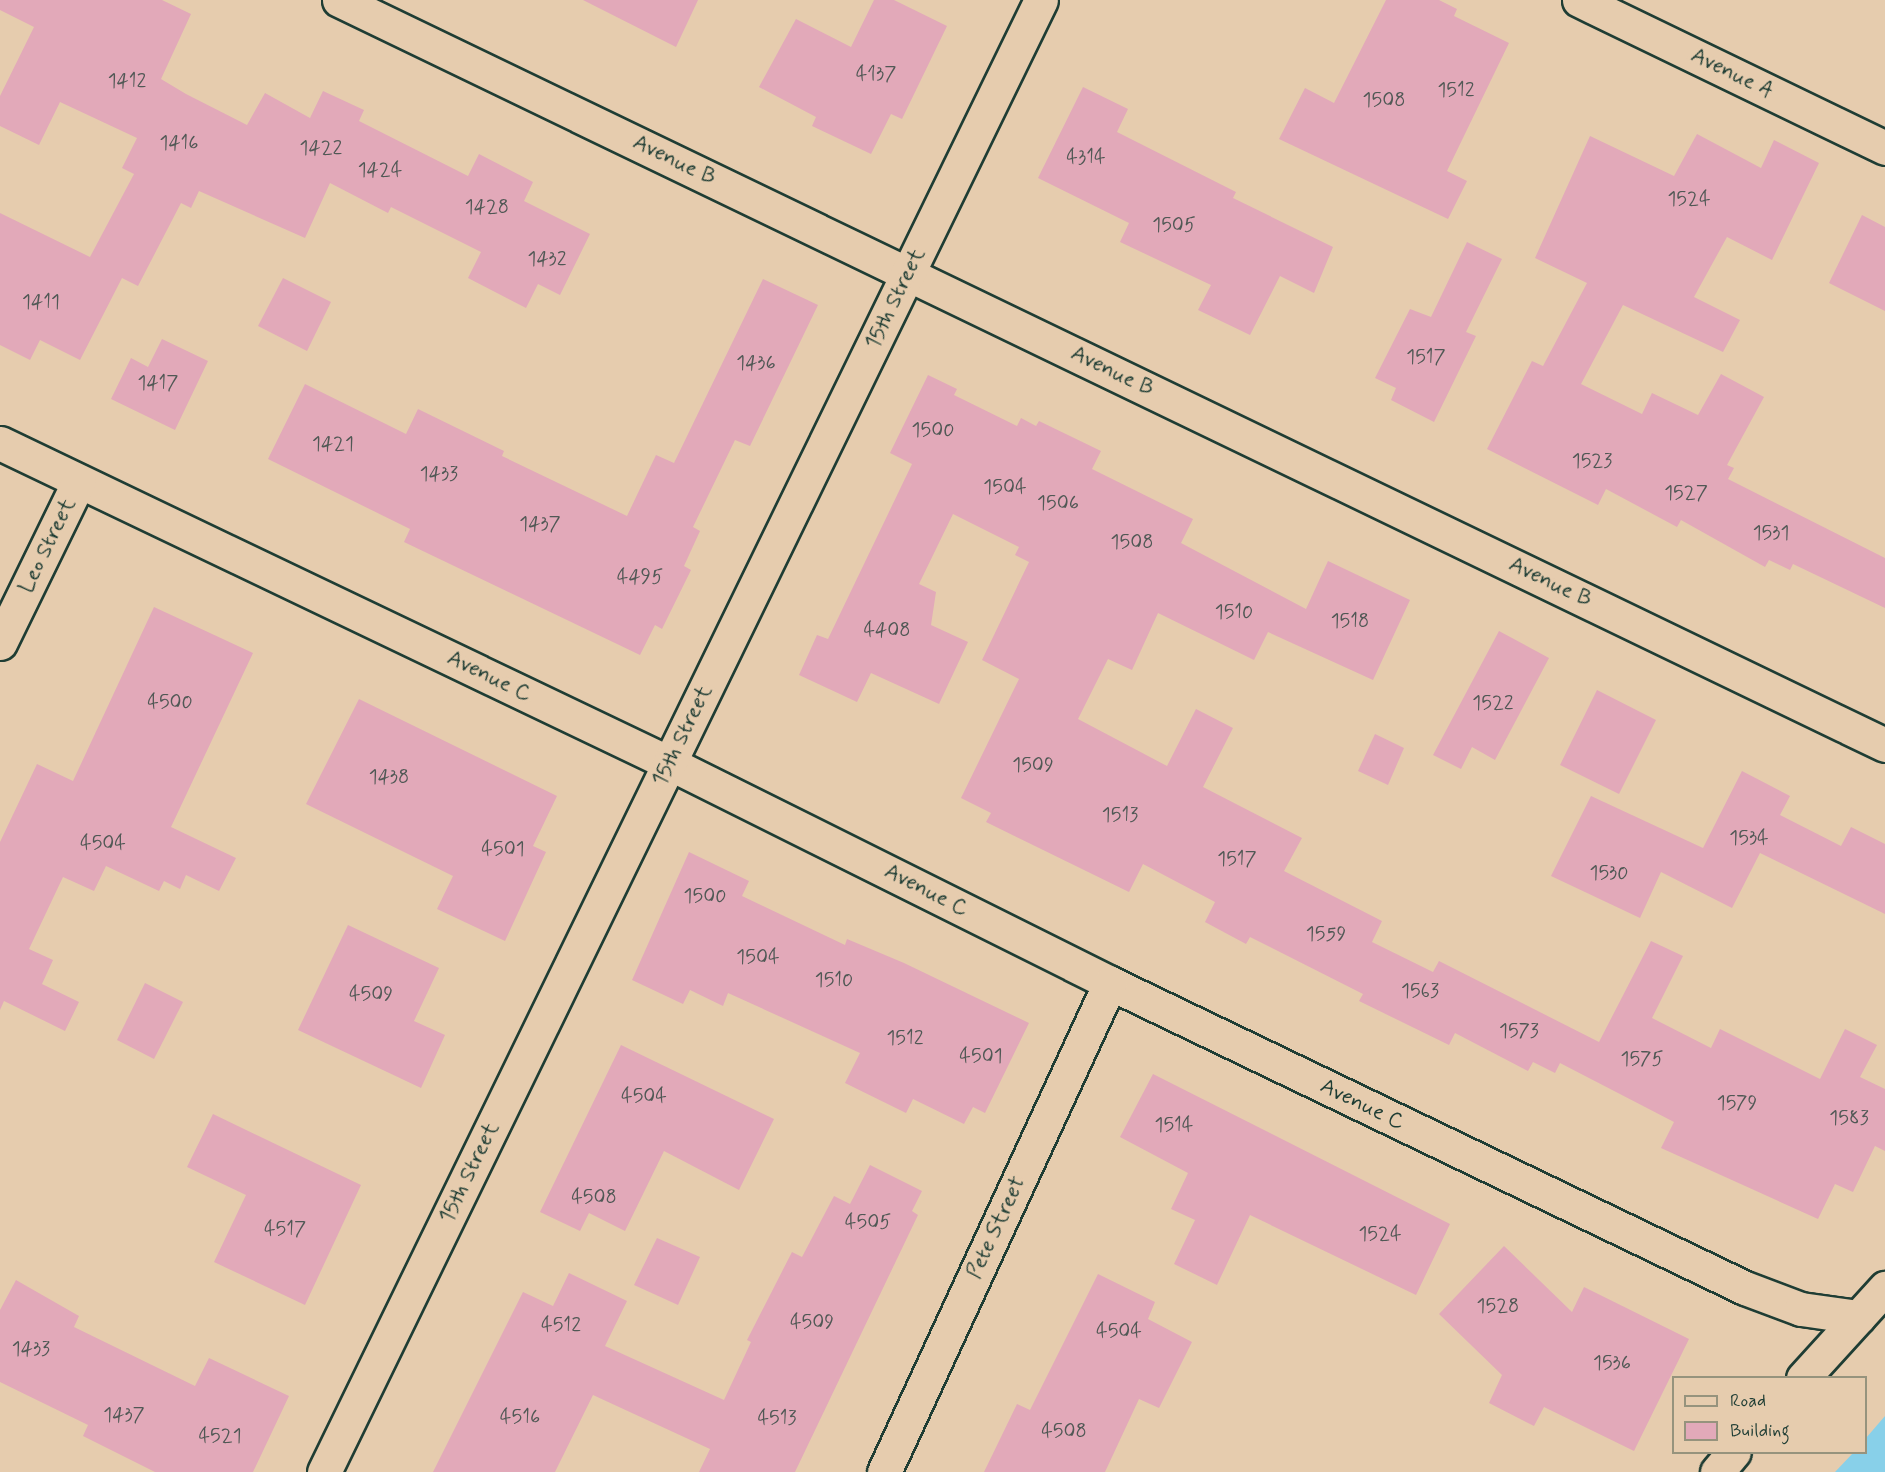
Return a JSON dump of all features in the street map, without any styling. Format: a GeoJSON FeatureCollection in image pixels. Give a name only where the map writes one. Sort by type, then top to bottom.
{"type":"FeatureCollection","features":[{"type":"Feature","properties":{"kind":"street","name":"Avenue B"},"geometry":{"type":"LineString","coordinates":[[339,0],[1885,745]]}},
{"type":"Feature","properties":{"kind":"street","name":"15th Street"},"geometry":{"type":"LineString","coordinates":[[324,1472],[1041,0]]}},
{"type":"Feature","properties":{"kind":"street","name":"Avenue A"},"geometry":{"type":"LineString","coordinates":[[1580,0],[1885,148]]}},
{"type":"Feature","properties":{"kind":"street","name":"Avenue C"},"geometry":{"type":"LineString","coordinates":[[0,443],[669,763],[1110,983],[1744,1288],[1801,1310],[1858,1317]]}},
{"type":"Feature","properties":{"kind":"street","name":"Leo Street"},"geometry":{"type":"LineString","coordinates":[[0,643],[79,481]]}},
{"type":"Feature","properties":{"kind":"street","name":"Pete Street"},"geometry":{"type":"LineString","coordinates":[[884,1472],[1110,983]]}},
{"type":"Feature","properties":{"kind":"street"},"geometry":{"type":"LineString","coordinates":[[1804,1376],[1885,1288]]}},
{"type":"Feature","properties":{"kind":"street"},"geometry":{"type":"LineString","coordinates":[[1716,1472],[1732,1454]]}},
{"type":"Feature","properties":{"kind":"water"},"geometry":{"type":"Polygon","coordinates":[[[1885,1416],[1885,1472],[1835,1472],[1852,1454],[1867,1454],[1867,1437],[1885,1416]]]}},
{"type":"Feature","properties":{"kind":"building"},"geometry":{"type":"Polygon","coordinates":[[[0,0],[162,0],[191,14],[161,79],[186,94],[247,125],[265,93],[310,118],[323,91],[364,110],[359,121],[468,176],[479,154],[533,182],[524,201],[590,234],[560,295],[538,284],[526,308],[468,278],[481,252],[391,207],[388,213],[330,183],[305,238],[199,191],[191,208],[181,203],[138,286],[122,278],[80,360],[40,340],[30,360],[0,345],[0,213],[90,257],[134,174],[122,168],[137,138],[60,102],[39,145],[0,126],[0,96],[34,27],[0,10],[0,0]]]}},
{"type":"Feature","properties":{"kind":"building"},"geometry":{"type":"Polygon","coordinates":[[[583,0],[698,0],[676,47],[583,0]]]}},
{"type":"Feature","properties":{"kind":"building"},"geometry":{"type":"Polygon","coordinates":[[[874,0],[894,0],[947,26],[902,119],[891,114],[871,154],[812,126],[816,117],[759,87],[796,19],[851,47],[874,0]]]}},
{"type":"Feature","properties":{"kind":"building"},"geometry":{"type":"Polygon","coordinates":[[[1386,0],[1439,0],[1457,9],[1454,16],[1509,43],[1447,171],[1467,181],[1448,219],[1279,139],[1305,88],[1334,103],[1386,0]]]}},
{"type":"Feature","properties":{"kind":"building"},"geometry":{"type":"Polygon","coordinates":[[[1083,87],[1128,109],[1117,132],[1236,192],[1233,198],[1333,247],[1314,293],[1280,276],[1250,335],[1198,310],[1211,285],[1120,242],[1129,223],[1038,178],[1083,87]]]}},
{"type":"Feature","properties":{"kind":"building"},"geometry":{"type":"Polygon","coordinates":[[[1697,134],[1761,168],[1774,140],[1819,163],[1772,260],[1727,237],[1694,297],[1740,320],[1723,352],[1623,305],[1581,384],[1642,414],[1652,393],[1698,415],[1721,374],[1764,397],[1727,465],[1734,468],[1728,479],[1885,558],[1885,608],[1793,564],[1790,570],[1769,560],[1765,567],[1681,520],[1677,527],[1606,489],[1598,505],[1487,449],[1532,361],[1543,366],[1587,283],[1535,258],[1590,136],[1674,176],[1697,134]]]}},
{"type":"Feature","properties":{"kind":"building"},"geometry":{"type":"Polygon","coordinates":[[[1862,215],[1885,227],[1885,311],[1829,283],[1862,215]]]}},
{"type":"Feature","properties":{"kind":"building"},"geometry":{"type":"Polygon","coordinates":[[[1467,242],[1502,259],[1466,332],[1476,336],[1434,422],[1391,400],[1396,388],[1375,378],[1410,309],[1431,317],[1467,242]]]}},
{"type":"Feature","properties":{"kind":"building"},"geometry":{"type":"Polygon","coordinates":[[[283,278],[331,302],[307,351],[258,326],[283,278]]]}},
{"type":"Feature","properties":{"kind":"building"},"geometry":{"type":"Polygon","coordinates":[[[763,279],[818,305],[750,446],[735,440],[693,527],[700,531],[684,566],[691,570],[662,629],[655,625],[640,655],[404,542],[410,529],[268,459],[305,384],[406,434],[418,409],[504,451],[502,456],[627,516],[656,455],[674,463],[763,279]]]}},
{"type":"Feature","properties":{"kind":"building"},"geometry":{"type":"Polygon","coordinates":[[[162,339],[208,361],[175,430],[111,399],[131,358],[148,367],[162,339]]]}},
{"type":"Feature","properties":{"kind":"building"},"geometry":{"type":"Polygon","coordinates":[[[928,375],[957,389],[954,395],[1017,426],[1021,418],[1036,426],[1039,421],[1101,451],[1092,469],[1193,519],[1181,543],[1306,609],[1328,561],[1410,600],[1373,680],[1268,632],[1254,660],[1158,613],[1132,670],[1108,659],[1078,719],[1167,766],[1196,709],[1233,728],[1203,787],[1302,838],[1284,871],[1382,921],[1372,942],[1433,972],[1439,961],[1599,1042],[1651,941],[1683,956],[1652,1018],[1711,1048],[1720,1029],[1820,1079],[1845,1029],[1877,1045],[1860,1077],[1885,1089],[1885,1151],[1875,1146],[1853,1192],[1835,1184],[1818,1219],[1661,1148],[1674,1122],[1560,1063],[1555,1073],[1533,1062],[1528,1071],[1455,1033],[1449,1045],[1359,1001],[1363,994],[1250,937],[1246,944],[1205,922],[1215,902],[1143,864],[1129,892],[986,822],[991,813],[961,798],[1019,679],[982,660],[1029,562],[1015,555],[1019,547],[953,514],[919,584],[936,592],[931,625],[968,642],[939,704],[871,673],[857,702],[799,675],[817,635],[828,639],[912,464],[890,453],[928,375]]]}},
{"type":"Feature","properties":{"kind":"building"},"geometry":{"type":"Polygon","coordinates":[[[154,607],[253,653],[171,827],[236,858],[219,891],[186,875],[180,889],[164,881],[159,891],[106,866],[94,891],[63,877],[29,949],[53,960],[42,984],[79,1002],[65,1031],[4,1001],[0,1010],[0,842],[37,764],[73,781],[154,607]]]}},
{"type":"Feature","properties":{"kind":"building"},"geometry":{"type":"Polygon","coordinates":[[[1499,631],[1549,658],[1495,760],[1472,747],[1461,769],[1433,755],[1499,631]]]}},
{"type":"Feature","properties":{"kind":"building"},"geometry":{"type":"Polygon","coordinates":[[[1597,690],[1656,720],[1619,794],[1560,765],[1597,690]]]}},
{"type":"Feature","properties":{"kind":"building"},"geometry":{"type":"Polygon","coordinates":[[[359,699],[557,796],[533,846],[546,852],[505,941],[437,909],[453,876],[306,804],[359,699]]]}},
{"type":"Feature","properties":{"kind":"building"},"geometry":{"type":"Polygon","coordinates":[[[1375,734],[1404,748],[1388,785],[1358,771],[1375,734]]]}},
{"type":"Feature","properties":{"kind":"building"},"geometry":{"type":"Polygon","coordinates":[[[1742,771],[1790,796],[1780,815],[1841,846],[1851,827],[1885,844],[1885,914],[1760,853],[1732,908],[1661,872],[1640,918],[1551,876],[1591,796],[1703,848],[1742,771]]]}},
{"type":"Feature","properties":{"kind":"building"},"geometry":{"type":"Polygon","coordinates":[[[689,852],[749,881],[742,896],[845,945],[847,939],[904,963],[1029,1023],[985,1113],[973,1107],[964,1124],[913,1099],[906,1113],[845,1083],[860,1053],[728,993],[723,1006],[690,990],[683,1004],[632,980],[689,852]]]}},
{"type":"Feature","properties":{"kind":"building"},"geometry":{"type":"Polygon","coordinates":[[[348,925],[439,968],[414,1021],[445,1035],[421,1088],[298,1030],[348,925]]]}},
{"type":"Feature","properties":{"kind":"building"},"geometry":{"type":"Polygon","coordinates":[[[145,983],[183,1002],[154,1059],[117,1040],[145,983]]]}},
{"type":"Feature","properties":{"kind":"building"},"geometry":{"type":"Polygon","coordinates":[[[621,1045],[774,1119],[739,1190],[664,1151],[625,1231],[589,1213],[580,1231],[540,1212],[621,1045]]]}},
{"type":"Feature","properties":{"kind":"building"},"geometry":{"type":"Polygon","coordinates":[[[1153,1074],[1450,1224],[1416,1295],[1250,1215],[1217,1285],[1174,1264],[1195,1220],[1171,1209],[1188,1173],[1120,1137],[1153,1074]]]}},
{"type":"Feature","properties":{"kind":"building"},"geometry":{"type":"Polygon","coordinates":[[[213,1114],[361,1185],[305,1305],[214,1262],[246,1195],[187,1167],[213,1114]]]}},
{"type":"Feature","properties":{"kind":"building"},"geometry":{"type":"Polygon","coordinates":[[[870,1165],[922,1191],[912,1211],[918,1215],[795,1472],[699,1472],[710,1449],[593,1395],[555,1472],[433,1472],[523,1292],[553,1306],[569,1273],[627,1301],[605,1346],[724,1400],[751,1342],[747,1340],[792,1252],[802,1257],[834,1196],[850,1204],[870,1165]]]}},
{"type":"Feature","properties":{"kind":"building"},"geometry":{"type":"Polygon","coordinates":[[[657,1238],[700,1257],[678,1305],[634,1285],[657,1238]]]}},
{"type":"Feature","properties":{"kind":"building"},"geometry":{"type":"Polygon","coordinates":[[[1504,1246],[1572,1312],[1584,1287],[1689,1339],[1634,1451],[1544,1407],[1534,1426],[1489,1403],[1502,1375],[1439,1314],[1504,1246]]]}},
{"type":"Feature","properties":{"kind":"building"},"geometry":{"type":"Polygon","coordinates":[[[1098,1274],[1155,1302],[1148,1319],[1192,1342],[1159,1408],[1139,1399],[1105,1472],[984,1472],[1017,1404],[1030,1410],[1098,1274]]]}},
{"type":"Feature","properties":{"kind":"building"},"geometry":{"type":"Polygon","coordinates":[[[16,1280],[79,1316],[74,1327],[195,1386],[209,1358],[289,1396],[253,1472],[155,1472],[83,1436],[88,1425],[0,1382],[0,1310],[16,1280]]]}}]}
